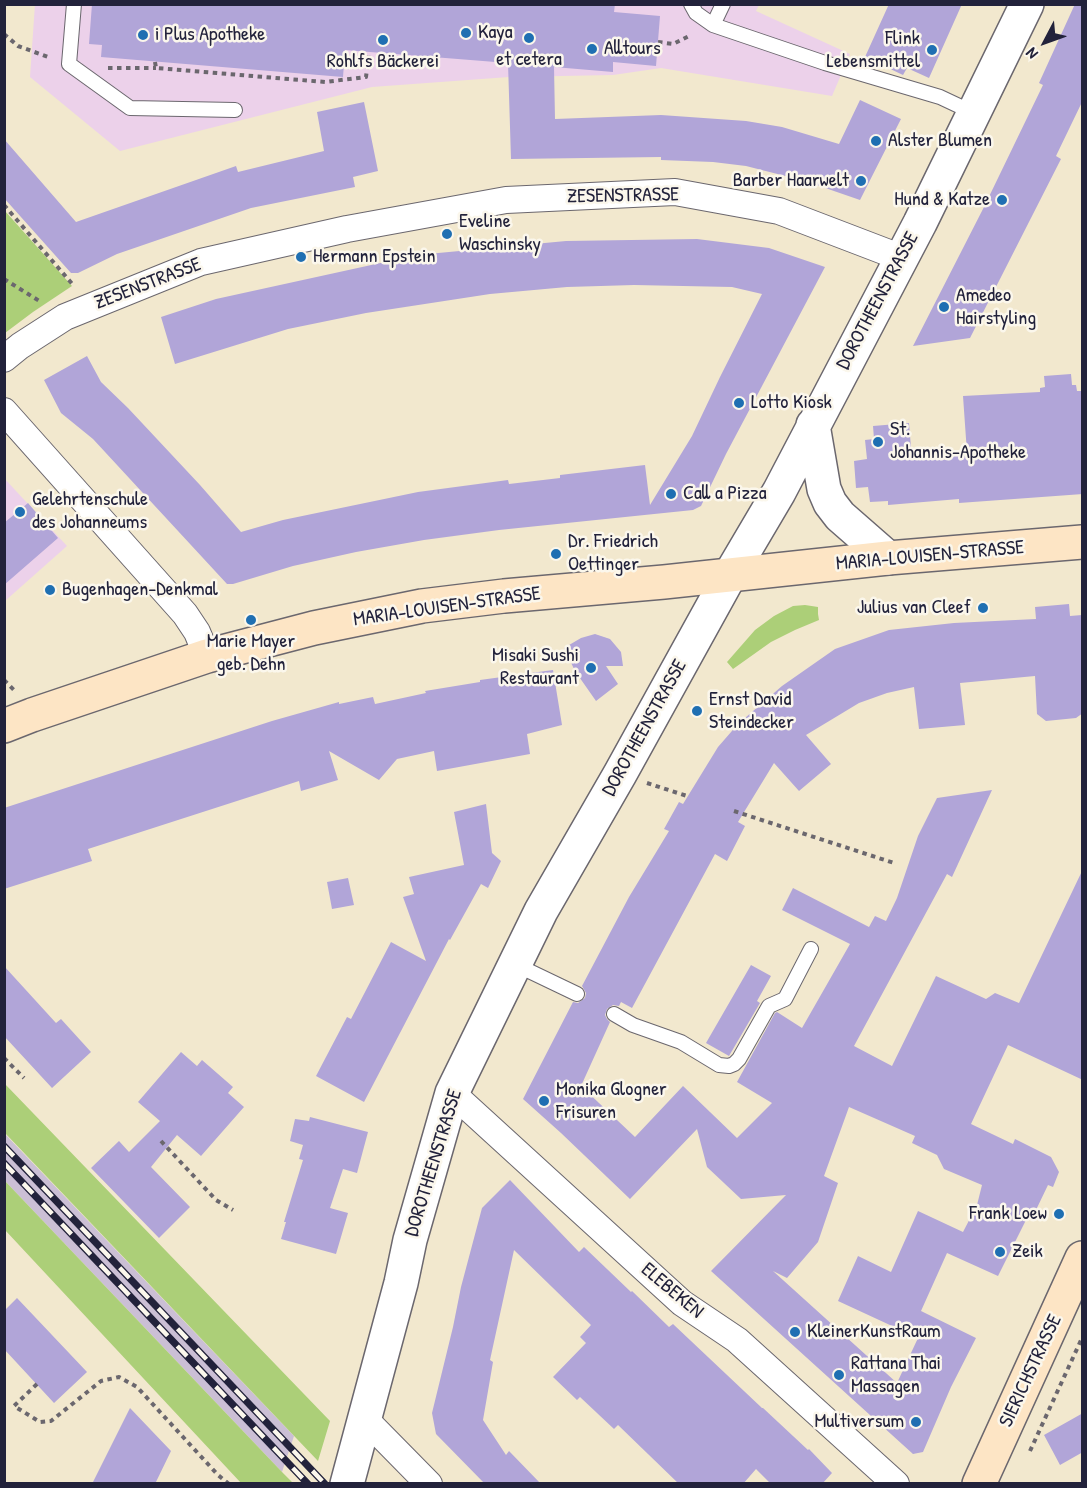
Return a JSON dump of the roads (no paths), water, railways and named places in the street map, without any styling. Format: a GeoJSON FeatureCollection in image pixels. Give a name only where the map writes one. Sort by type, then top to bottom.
{"type":"FeatureCollection","features":[{"type":"Feature","properties":{"kind":"main road","name":"MARIA-LOUISEN-STRASSE"},"geometry":{"type":"LineString","coordinates":[[4,726],[207,656],[314,628],[422,606],[888,558],[1083,542]]}},
{"type":"Feature","properties":{"kind":"main road","name":"SIERICHSTRASSE"},"geometry":{"type":"LineString","coordinates":[[980,1484],[1083,1258]]}},
{"type":"Feature","properties":{"kind":"street","name":"DOROTHEENSTRASSE"},"geometry":{"type":"LineString","coordinates":[[347,1484],[410,1239],[452,1093],[541,911],[779,492],[902,258],[1027,4]]}},
{"type":"Feature","properties":{"kind":"street","name":"ZESENSTRASSE"},"geometry":{"type":"LineString","coordinates":[[4,359],[20,346],[71,314],[201,262],[347,229],[506,200],[675,192],[779,211],[902,258]]}},
{"type":"Feature","properties":{"kind":"street"},"geometry":{"type":"LineString","coordinates":[[4,411],[186,614],[207,656]]}},
{"type":"Feature","properties":{"kind":"street"},"geometry":{"type":"LineString","coordinates":[[813,425],[824,489],[830,503],[840,516],[888,558]]}},
{"type":"Feature","properties":{"kind":"street","name":"ELEBEKEN"},"geometry":{"type":"LineString","coordinates":[[452,1093],[682,1303],[737,1340],[896,1484]]}},
{"type":"Feature","properties":{"kind":"street"},"geometry":{"type":"LineString","coordinates":[[365,1419],[429,1484]]}},
{"type":"Feature","properties":{"kind":"lane"},"geometry":{"type":"LineString","coordinates":[[74,4],[69,64],[130,108],[236,110]]}},
{"type":"Feature","properties":{"kind":"lane"},"geometry":{"type":"LineString","coordinates":[[691,4],[696,13],[713,25],[825,63],[940,97],[974,113]]}},
{"type":"Feature","properties":{"kind":"lane"},"geometry":{"type":"LineString","coordinates":[[713,25],[723,4]]}},
{"type":"Feature","properties":{"kind":"lane"},"geometry":{"type":"LineString","coordinates":[[614,1014],[633,1025],[681,1042],[719,1065],[729,1066],[735,1064],[739,1059],[769,1006],[785,999],[811,949]]}},
{"type":"Feature","properties":{"kind":"lane"},"geometry":{"type":"LineString","coordinates":[[516,962],[529,971],[577,994]]}},
{"type":"Feature","properties":{"kind":"railway"},"geometry":{"type":"LineString","coordinates":[[4,1146],[325,1484]]}},
{"type":"Feature","properties":{"kind":"railway"},"geometry":{"type":"LineString","coordinates":[[4,1163],[308,1484]]}},
{"type":"Feature","properties":{"kind":"place","name":"Kaya"},"geometry":{"type":"Point","coordinates":[466,33]}},
{"type":"Feature","properties":{"kind":"place","name":"i Plus Apotheke"},"geometry":{"type":"Point","coordinates":[143,35]}},
{"type":"Feature","properties":{"kind":"place","name":"et cetera"},"geometry":{"type":"Point","coordinates":[529,38]}},
{"type":"Feature","properties":{"kind":"place","name":"Rohlfs Bäckerei"},"geometry":{"type":"Point","coordinates":[383,40]}},
{"type":"Feature","properties":{"kind":"place","name":"Alltours"},"geometry":{"type":"Point","coordinates":[592,49]}},
{"type":"Feature","properties":{"kind":"place","name":"Flink Lebensmittel"},"geometry":{"type":"Point","coordinates":[932,50]}},
{"type":"Feature","properties":{"kind":"place","name":"Alster Blumen"},"geometry":{"type":"Point","coordinates":[876,141]}},
{"type":"Feature","properties":{"kind":"place","name":"Barber Haarwelt"},"geometry":{"type":"Point","coordinates":[861,181]}},
{"type":"Feature","properties":{"kind":"place","name":"Hund & Katze"},"geometry":{"type":"Point","coordinates":[1002,200]}},
{"type":"Feature","properties":{"kind":"place","name":"Eveline Waschinsky"},"geometry":{"type":"Point","coordinates":[447,234]}},
{"type":"Feature","properties":{"kind":"place","name":"Hermann Epstein"},"geometry":{"type":"Point","coordinates":[301,257]}},
{"type":"Feature","properties":{"kind":"place","name":"Amedeo Hairstyling"},"geometry":{"type":"Point","coordinates":[944,307]}},
{"type":"Feature","properties":{"kind":"place","name":"Lotto Kiosk"},"geometry":{"type":"Point","coordinates":[739,403]}},
{"type":"Feature","properties":{"kind":"place","name":"St. Johannis-Apotheke"},"geometry":{"type":"Point","coordinates":[878,442]}},
{"type":"Feature","properties":{"kind":"place","name":"Call a Pizza"},"geometry":{"type":"Point","coordinates":[671,494]}},
{"type":"Feature","properties":{"kind":"place","name":"Gelehrtenschule des Johanneums"},"geometry":{"type":"Point","coordinates":[20,512]}},
{"type":"Feature","properties":{"kind":"place","name":"Dr. Friedrich Oettinger"},"geometry":{"type":"Point","coordinates":[556,554]}},
{"type":"Feature","properties":{"kind":"place","name":"Bugenhagen-Denkmal"},"geometry":{"type":"Point","coordinates":[50,590]}},
{"type":"Feature","properties":{"kind":"place","name":"Julius van Cleef"},"geometry":{"type":"Point","coordinates":[983,608]}},
{"type":"Feature","properties":{"kind":"place","name":"Marie Mayer geb. Dehn"},"geometry":{"type":"Point","coordinates":[251,620]}},
{"type":"Feature","properties":{"kind":"place","name":"Misaki Sushi Restaurant"},"geometry":{"type":"Point","coordinates":[591,668]}},
{"type":"Feature","properties":{"kind":"place","name":"Ernst David Steindecker"},"geometry":{"type":"Point","coordinates":[697,711]}},
{"type":"Feature","properties":{"kind":"place","name":"Monika Glogner Frisuren"},"geometry":{"type":"Point","coordinates":[544,1101]}},
{"type":"Feature","properties":{"kind":"place","name":"Frank Loew"},"geometry":{"type":"Point","coordinates":[1059,1214]}},
{"type":"Feature","properties":{"kind":"place","name":"Zeik"},"geometry":{"type":"Point","coordinates":[1000,1252]}},
{"type":"Feature","properties":{"kind":"place","name":"KleinerKunstRaum"},"geometry":{"type":"Point","coordinates":[795,1332]}},
{"type":"Feature","properties":{"kind":"place","name":"Rattana Thai Massagen"},"geometry":{"type":"Point","coordinates":[839,1375]}},
{"type":"Feature","properties":{"kind":"place","name":"Multiversum"},"geometry":{"type":"Point","coordinates":[916,1422]}}]}
